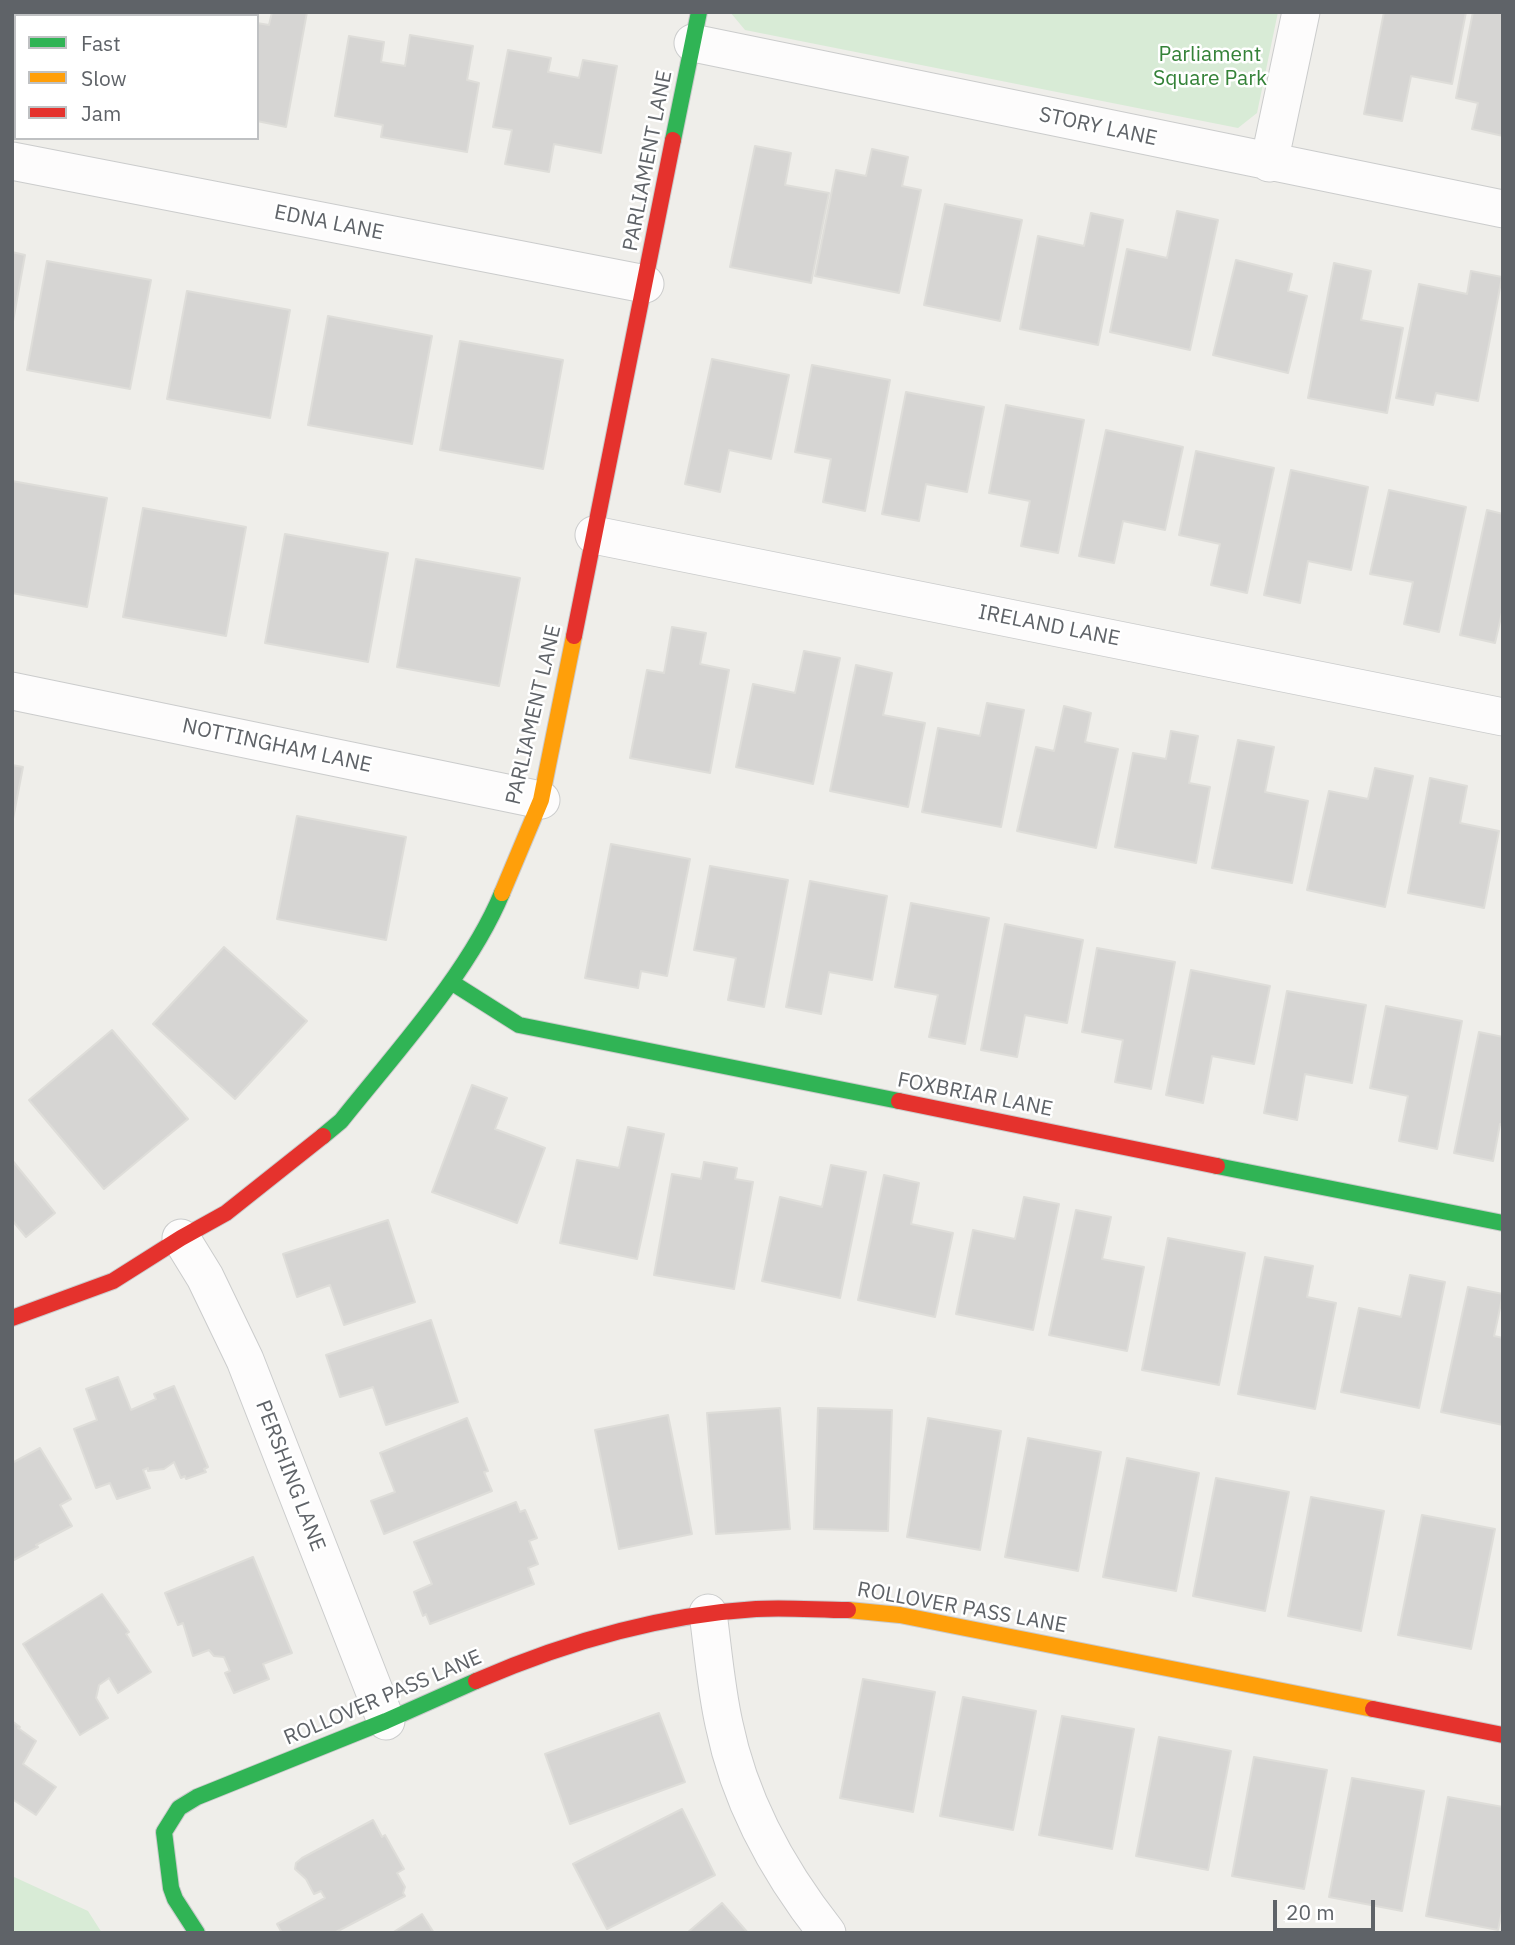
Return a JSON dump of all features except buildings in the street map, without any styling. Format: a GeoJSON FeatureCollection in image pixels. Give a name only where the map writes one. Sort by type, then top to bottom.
{"type":"FeatureCollection","features":[{"type":"Feature","properties":{"kind":"street"},"geometry":{"type":"LineString","coordinates":[[1269,163],[1301,12]]}},
{"type":"Feature","properties":{"kind":"street","name":"STORY LANE"},"geometry":{"type":"LineString","coordinates":[[696,28],[1269,163],[1503,209]]}},
{"type":"Feature","properties":{"kind":"street","name":"PARLIAMENT LANE"},"geometry":{"type":"LineString","coordinates":[[12,1318],[113,1281],[226,1213],[341,1121],[451,982],[496,908],[541,800],[696,28]]}},
{"type":"Feature","properties":{"kind":"street","name":"EDNA LANE"},"geometry":{"type":"LineString","coordinates":[[12,161],[645,284]]}},
{"type":"Feature","properties":{"kind":"street","name":"IRELAND LANE"},"geometry":{"type":"LineString","coordinates":[[594,535],[1503,717]]}},
{"type":"Feature","properties":{"kind":"street","name":"NOTTINGHAM LANE"},"geometry":{"type":"LineString","coordinates":[[12,691],[541,800]]}},
{"type":"Feature","properties":{"kind":"street","name":"FOXBRIAR LANE"},"geometry":{"type":"LineString","coordinates":[[451,982],[519,1025],[1503,1223]]}},
{"type":"Feature","properties":{"kind":"street","name":"PERSHING LANE"},"geometry":{"type":"LineString","coordinates":[[181,1238],[211,1287],[245,1360],[386,1721]]}},
{"type":"Feature","properties":{"kind":"street","name":"ROLLOVER PASS LANE"},"geometry":{"type":"LineString","coordinates":[[197,1933],[171,1888],[164,1832],[179,1808],[197,1797],[386,1721],[523,1660],[569,1644],[661,1620],[708,1613],[805,1608],[900,1615],[1503,1735]]}},
{"type":"Feature","properties":{"kind":"street"},"geometry":{"type":"LineString","coordinates":[[708,1613],[724,1724],[746,1800],[782,1871],[827,1933]]}},
{"type":"Feature","properties":{"kind":"green space","name":"Parliament Square Park"},"geometry":{"type":"Polygon","coordinates":[[[730,12],[1278,12],[1257,113],[1238,128],[745,30],[730,12]]]}},
{"type":"Feature","properties":{"kind":"green space"},"geometry":{"type":"Polygon","coordinates":[[[12,1876],[88,1911],[102,1933],[12,1933],[12,1876]]]}},
{"type":"Feature","properties":{"kind":"traffic: fast"},"geometry":{"type":"LineString","coordinates":[[673,140],[699,12]]}},
{"type":"Feature","properties":{"kind":"traffic: fast"},"geometry":{"type":"LineString","coordinates":[[323,1136],[341,1121],[429,1012],[471,953],[502,893]]}},
{"type":"Feature","properties":{"kind":"traffic: fast"},"geometry":{"type":"LineString","coordinates":[[451,982],[519,1025],[899,1101]]}},
{"type":"Feature","properties":{"kind":"traffic: fast"},"geometry":{"type":"LineString","coordinates":[[1217,1166],[1503,1223]]}},
{"type":"Feature","properties":{"kind":"traffic: fast"},"geometry":{"type":"LineString","coordinates":[[197,1933],[171,1888],[164,1832],[179,1808],[197,1797],[386,1721],[476,1681]]}},
{"type":"Feature","properties":{"kind":"traffic: slow"},"geometry":{"type":"LineString","coordinates":[[502,893],[541,800],[574,636]]}},
{"type":"Feature","properties":{"kind":"traffic: slow"},"geometry":{"type":"LineString","coordinates":[[848,1610],[900,1615],[1373,1709]]}},
{"type":"Feature","properties":{"kind":"traffic: jam"},"geometry":{"type":"LineString","coordinates":[[574,636],[673,140]]}},
{"type":"Feature","properties":{"kind":"traffic: jam"},"geometry":{"type":"LineString","coordinates":[[899,1101],[1217,1166]]}},
{"type":"Feature","properties":{"kind":"traffic: jam"},"geometry":{"type":"LineString","coordinates":[[12,1318],[113,1281],[226,1213],[323,1136]]}},
{"type":"Feature","properties":{"kind":"traffic: jam"},"geometry":{"type":"LineString","coordinates":[[476,1681],[579,1643],[684,1617],[767,1608],[848,1610]]}},
{"type":"Feature","properties":{"kind":"traffic: jam"},"geometry":{"type":"LineString","coordinates":[[1373,1709],[1503,1735]]}}]}
